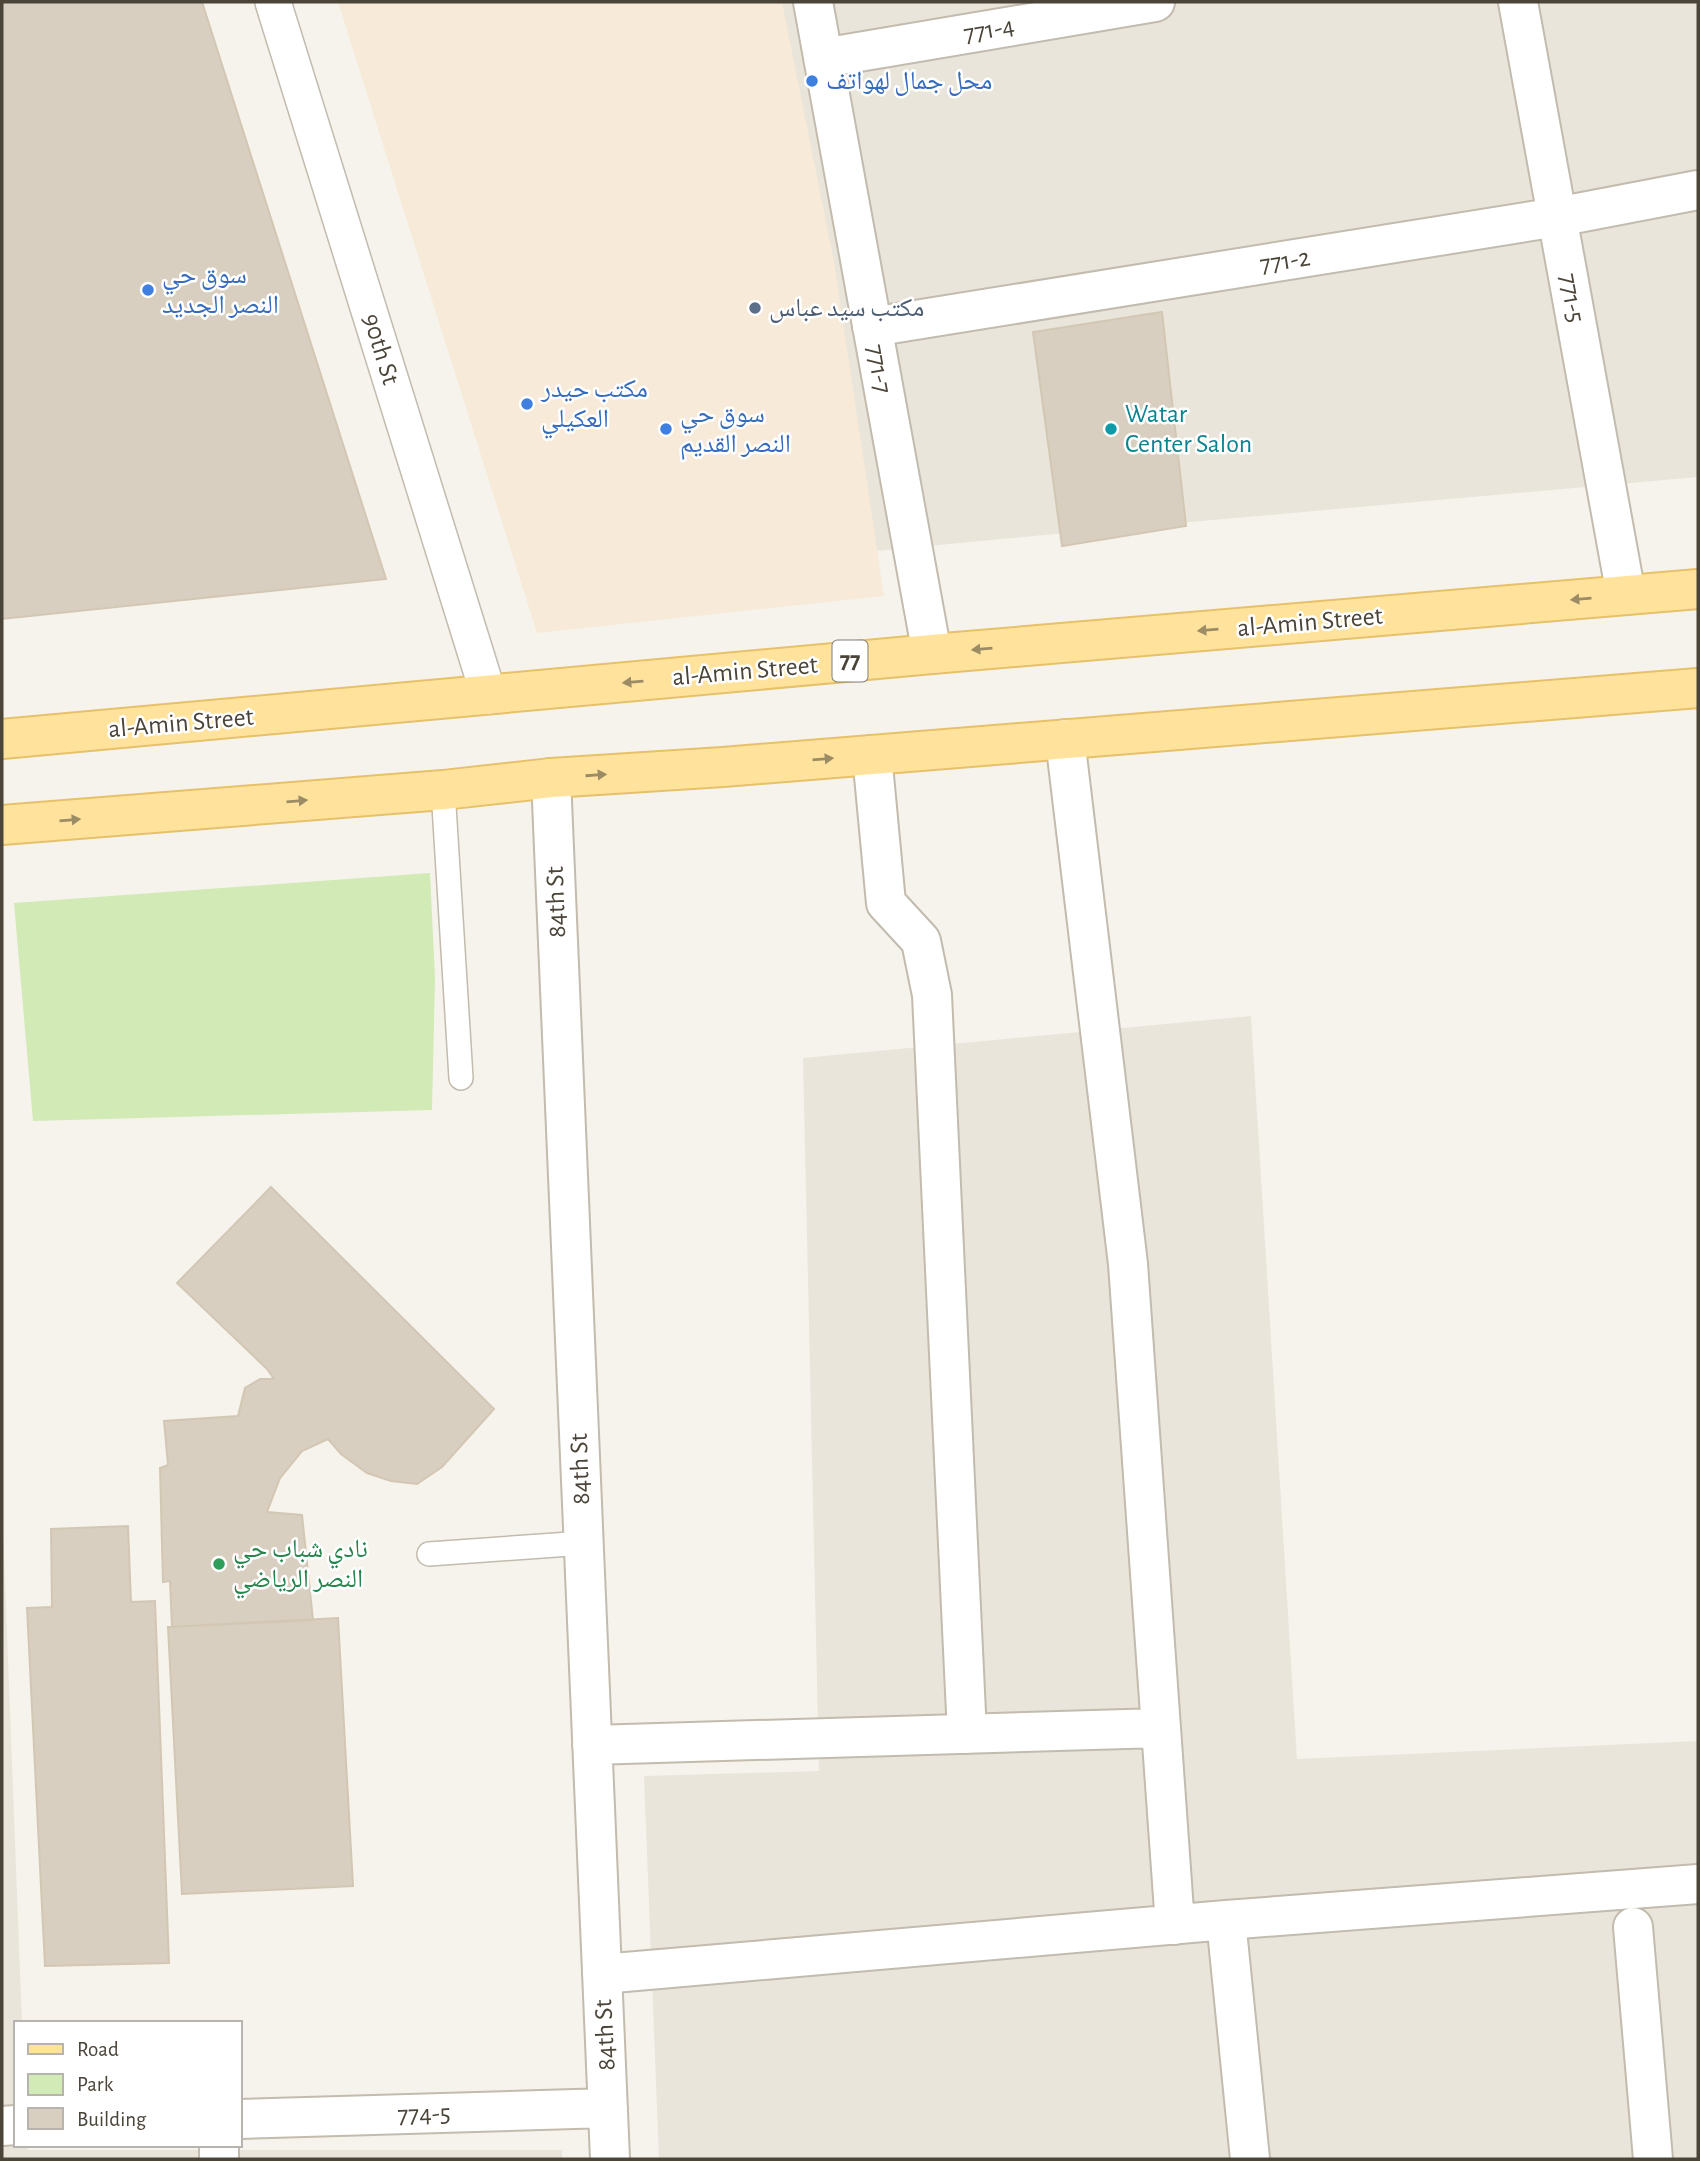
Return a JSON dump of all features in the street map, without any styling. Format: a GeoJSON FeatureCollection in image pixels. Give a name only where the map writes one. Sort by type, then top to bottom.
{"type":"FeatureCollection","features":[{"type":"Feature","properties":{"kind":"main road","name":"al-Amin Street"},"geometry":{"type":"LineString","coordinates":[[2,739],[932,654],[1698,589]]}},
{"type":"Feature","properties":{"kind":"main road"},"geometry":{"type":"LineString","coordinates":[[2,825],[443,790],[551,778],[872,755],[1698,688]]}},
{"type":"Feature","properties":{"kind":"street","name":"90th St"},"geometry":{"type":"LineString","coordinates":[[273,2],[489,696]]}},
{"type":"Feature","properties":{"kind":"street","name":"771-7"},"geometry":{"type":"LineString","coordinates":[[813,2],[932,654]]}},
{"type":"Feature","properties":{"kind":"street","name":"771-4"},"geometry":{"type":"LineString","coordinates":[[823,58],[1154,2]]}},
{"type":"Feature","properties":{"kind":"street","name":"771-5"},"geometry":{"type":"LineString","coordinates":[[1518,2],[1626,595]]}},
{"type":"Feature","properties":{"kind":"street","name":"771-2"},"geometry":{"type":"LineString","coordinates":[[872,327],[1557,217],[1698,190]]}},
{"type":"Feature","properties":{"kind":"street"},"geometry":{"type":"LineString","coordinates":[[1065,739],[1128,1264],[1175,1925]]}},
{"type":"Feature","properties":{"kind":"street"},"geometry":{"type":"LineString","coordinates":[[872,755],[886,903],[921,941],[932,995],[967,1734]]}},
{"type":"Feature","properties":{"kind":"street","name":"84th St"},"geometry":{"type":"LineString","coordinates":[[551,778],[610,2159]]}},
{"type":"Feature","properties":{"kind":"street"},"geometry":{"type":"LineString","coordinates":[[592,1745],[1160,1728]]}},
{"type":"Feature","properties":{"kind":"street"},"geometry":{"type":"LineString","coordinates":[[602,1974],[1226,1920],[1698,1884]]}},
{"type":"Feature","properties":{"kind":"street"},"geometry":{"type":"LineString","coordinates":[[1226,1920],[1250,2159]]}},
{"type":"Feature","properties":{"kind":"street"},"geometry":{"type":"LineString","coordinates":[[1633,1927],[1653,2159]]}},
{"type":"Feature","properties":{"kind":"street","name":"774-5"},"geometry":{"type":"LineString","coordinates":[[242,2119],[608,2108]]}},
{"type":"Feature","properties":{"kind":"lane"},"geometry":{"type":"LineString","coordinates":[[443,790],[461,1078]]}},
{"type":"Feature","properties":{"kind":"lane"},"geometry":{"type":"LineString","coordinates":[[429,1554],[584,1543]]}},
{"type":"Feature","properties":{"kind":"shaded area","name":"سوق حي النصر القديم"},"geometry":{"type":"Polygon","coordinates":[[[338,2],[782,2],[834,262],[884,596],[537,633],[338,2]]]}},
{"type":"Feature","properties":{"kind":"shaded area"},"geometry":{"type":"Polygon","coordinates":[[[363,2],[1698,2],[1698,477],[549,582],[363,2]]]}},
{"type":"Feature","properties":{"kind":"shaded area"},"geometry":{"type":"Polygon","coordinates":[[[1251,1016],[1297,1759],[1698,1741],[1698,2159],[659,2159],[644,1776],[819,1771],[803,1058],[1251,1016]]]}},
{"type":"Feature","properties":{"kind":"shaded area"},"geometry":{"type":"Polygon","coordinates":[[[2,1504],[22,2021],[14,2021],[14,2147],[27,2147],[28,2150],[562,2150],[562,2159],[2,2159],[2,1504]]]}},
{"type":"Feature","properties":{"kind":"green space"},"geometry":{"type":"Polygon","coordinates":[[[430,873],[435,978],[432,1110],[33,1121],[14,903],[430,873]]]}},
{"type":"Feature","properties":{"kind":"building","name":"سوق حي النصر الجديد"},"geometry":{"type":"Polygon","coordinates":[[[2,2],[202,2],[386,579],[2,619],[2,2]]]}},
{"type":"Feature","properties":{"kind":"building","name":"Watar Center Salon"},"geometry":{"type":"Polygon","coordinates":[[[1162,312],[1186,526],[1062,546],[1033,332],[1162,312]]]}},
{"type":"Feature","properties":{"kind":"building"},"geometry":{"type":"Polygon","coordinates":[[[271,1187],[494,1409],[442,1467],[417,1484],[391,1481],[367,1473],[341,1454],[328,1439],[302,1451],[280,1478],[267,1512],[302,1515],[313,1620],[172,1627],[170,1581],[163,1582],[160,1468],[168,1465],[164,1421],[238,1416],[245,1388],[260,1379],[274,1379],[267,1369],[177,1283],[271,1187]]]}},
{"type":"Feature","properties":{"kind":"building"},"geometry":{"type":"Polygon","coordinates":[[[128,1526],[131,1602],[155,1601],[169,1963],[45,1966],[27,1608],[52,1607],[51,1529],[128,1526]]]}},
{"type":"Feature","properties":{"kind":"building"},"geometry":{"type":"Polygon","coordinates":[[[338,1618],[353,1886],[182,1894],[168,1627],[338,1618]]]}},
{"type":"Feature","properties":{"kind":"place","name":"محل جمال لهواتف"},"geometry":{"type":"Point","coordinates":[812,81]}},
{"type":"Feature","properties":{"kind":"place","name":"سوق حي النصر الجديد"},"geometry":{"type":"Point","coordinates":[148,290]}},
{"type":"Feature","properties":{"kind":"place","name":"مكتب سيد عباس"},"geometry":{"type":"Point","coordinates":[755,308]}},
{"type":"Feature","properties":{"kind":"place","name":"مكتب حيدر العكيلي"},"geometry":{"type":"Point","coordinates":[527,404]}},
{"type":"Feature","properties":{"kind":"place","name":"سوق حي النصر القديم"},"geometry":{"type":"Point","coordinates":[666,429]}},
{"type":"Feature","properties":{"kind":"place","name":"Watar Center Salon"},"geometry":{"type":"Point","coordinates":[1111,429]}},
{"type":"Feature","properties":{"kind":"place","name":"نادي شباب حي النصر الرياضي"},"geometry":{"type":"Point","coordinates":[219,1564]}}]}
